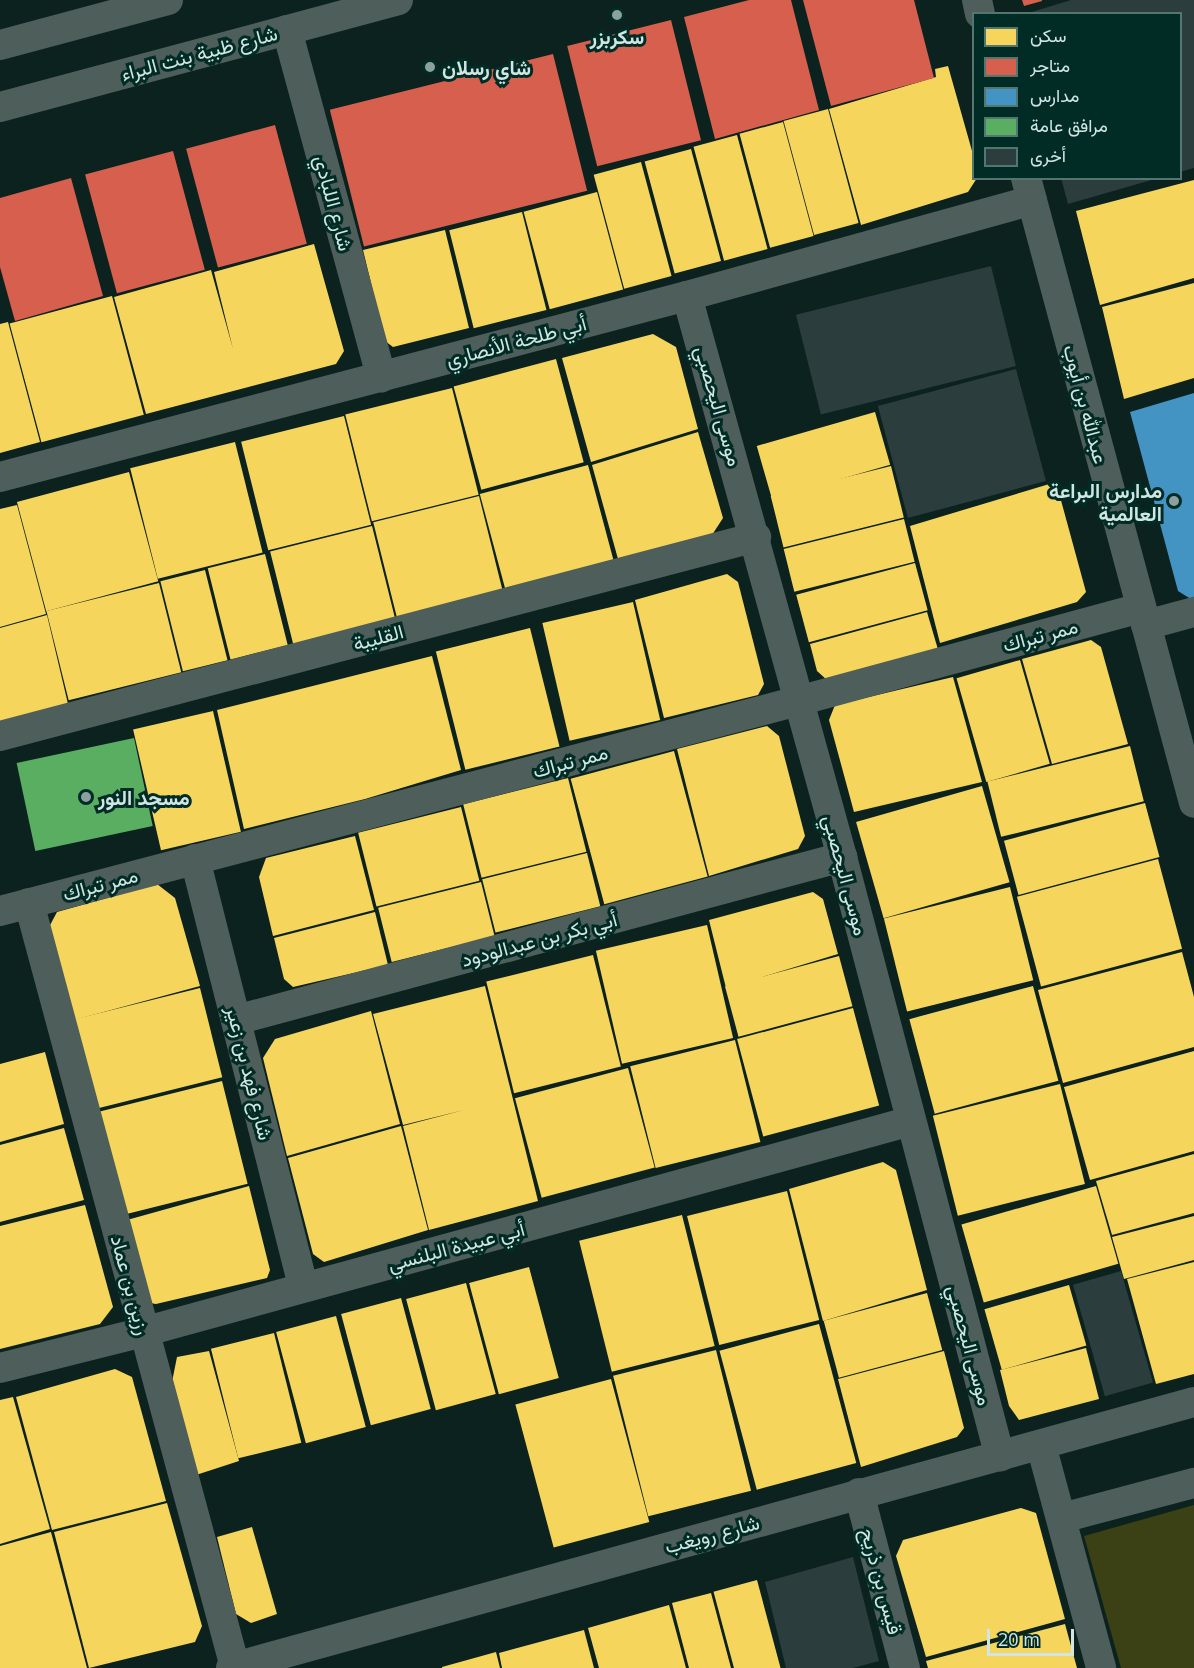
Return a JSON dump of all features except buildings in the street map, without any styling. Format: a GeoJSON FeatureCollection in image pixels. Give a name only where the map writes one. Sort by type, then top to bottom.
{"type":"FeatureCollection","features":[{"type":"Feature","properties":{"kind":"street"},"geometry":{"type":"LineString","coordinates":[[0,45],[128,5],[168,0]]}},
{"type":"Feature","properties":{"kind":"street","name":"شارع ظبية بنت البراء"},"geometry":{"type":"LineString","coordinates":[[0,107],[398,0]]}},
{"type":"Feature","properties":{"kind":"street","name":"شارع اللبادي"},"geometry":{"type":"LineString","coordinates":[[286,30],[381,376]]}},
{"type":"Feature","properties":{"kind":"street","name":"أبي طلحة الأنصاري"},"geometry":{"type":"LineString","coordinates":[[0,477],[687,296],[1029,189]]}},
{"type":"Feature","properties":{"kind":"street","name":"عبدالله بن أيوب"},"geometry":{"type":"LineString","coordinates":[[1029,189],[1194,803]]}},
{"type":"Feature","properties":{"kind":"street","name":"موسى اليحصبي"},"geometry":{"type":"LineString","coordinates":[[687,296],[756,537],[1000,1456]]}},
{"type":"Feature","properties":{"kind":"street","name":"القليبة"},"geometry":{"type":"LineString","coordinates":[[0,736],[756,537]]}},
{"type":"Feature","properties":{"kind":"street","name":"ممر تبراك"},"geometry":{"type":"LineString","coordinates":[[0,911],[798,701],[1143,616],[1194,612]]}},
{"type":"Feature","properties":{"kind":"street","name":"أبي بكر بن عبدالودود"},"geometry":{"type":"LineString","coordinates":[[236,1020],[842,857]]}},
{"type":"Feature","properties":{"kind":"street","name":"شارع فهد بن زعير"},"geometry":{"type":"LineString","coordinates":[[195,859],[303,1287]]}},
{"type":"Feature","properties":{"kind":"street","name":"رزين بن عماد"},"geometry":{"type":"LineString","coordinates":[[28,903],[233,1668]]}},
{"type":"Feature","properties":{"kind":"street","name":"أبي عبيدة البلنسي"},"geometry":{"type":"LineString","coordinates":[[0,1368],[143,1332],[911,1121]]}},
{"type":"Feature","properties":{"kind":"street","name":"شارع رويغب"},"geometry":{"type":"LineString","coordinates":[[233,1668],[291,1659],[859,1493],[1194,1402]]}},
{"type":"Feature","properties":{"kind":"street"},"geometry":{"type":"LineString","coordinates":[[1041,1445],[1101,1668]]}},
{"type":"Feature","properties":{"kind":"street"},"geometry":{"type":"LineString","coordinates":[[1062,1518],[1194,1483]]}},
{"type":"Feature","properties":{"kind":"street","name":"قيس بن ذريح"},"geometry":{"type":"LineString","coordinates":[[859,1493],[905,1668]]}},
{"type":"Feature","properties":{"kind":"green space"},"geometry":{"type":"Polygon","coordinates":[[[1194,1505],[1194,1668],[1121,1668],[1084,1536],[1194,1505]]]}},
{"type":"Feature","properties":{"kind":"place","name":"سكربزر"},"geometry":{"type":"Point","coordinates":[617,15]}},
{"type":"Feature","properties":{"kind":"place","name":"شاي رسلان"},"geometry":{"type":"Point","coordinates":[430,67]}},
{"type":"Feature","properties":{"kind":"place","name":"مدارس البراعة العالمية"},"geometry":{"type":"Point","coordinates":[1174,501]}},
{"type":"Feature","properties":{"kind":"place","name":"مسجد النور"},"geometry":{"type":"Point","coordinates":[86,797]}}]}
